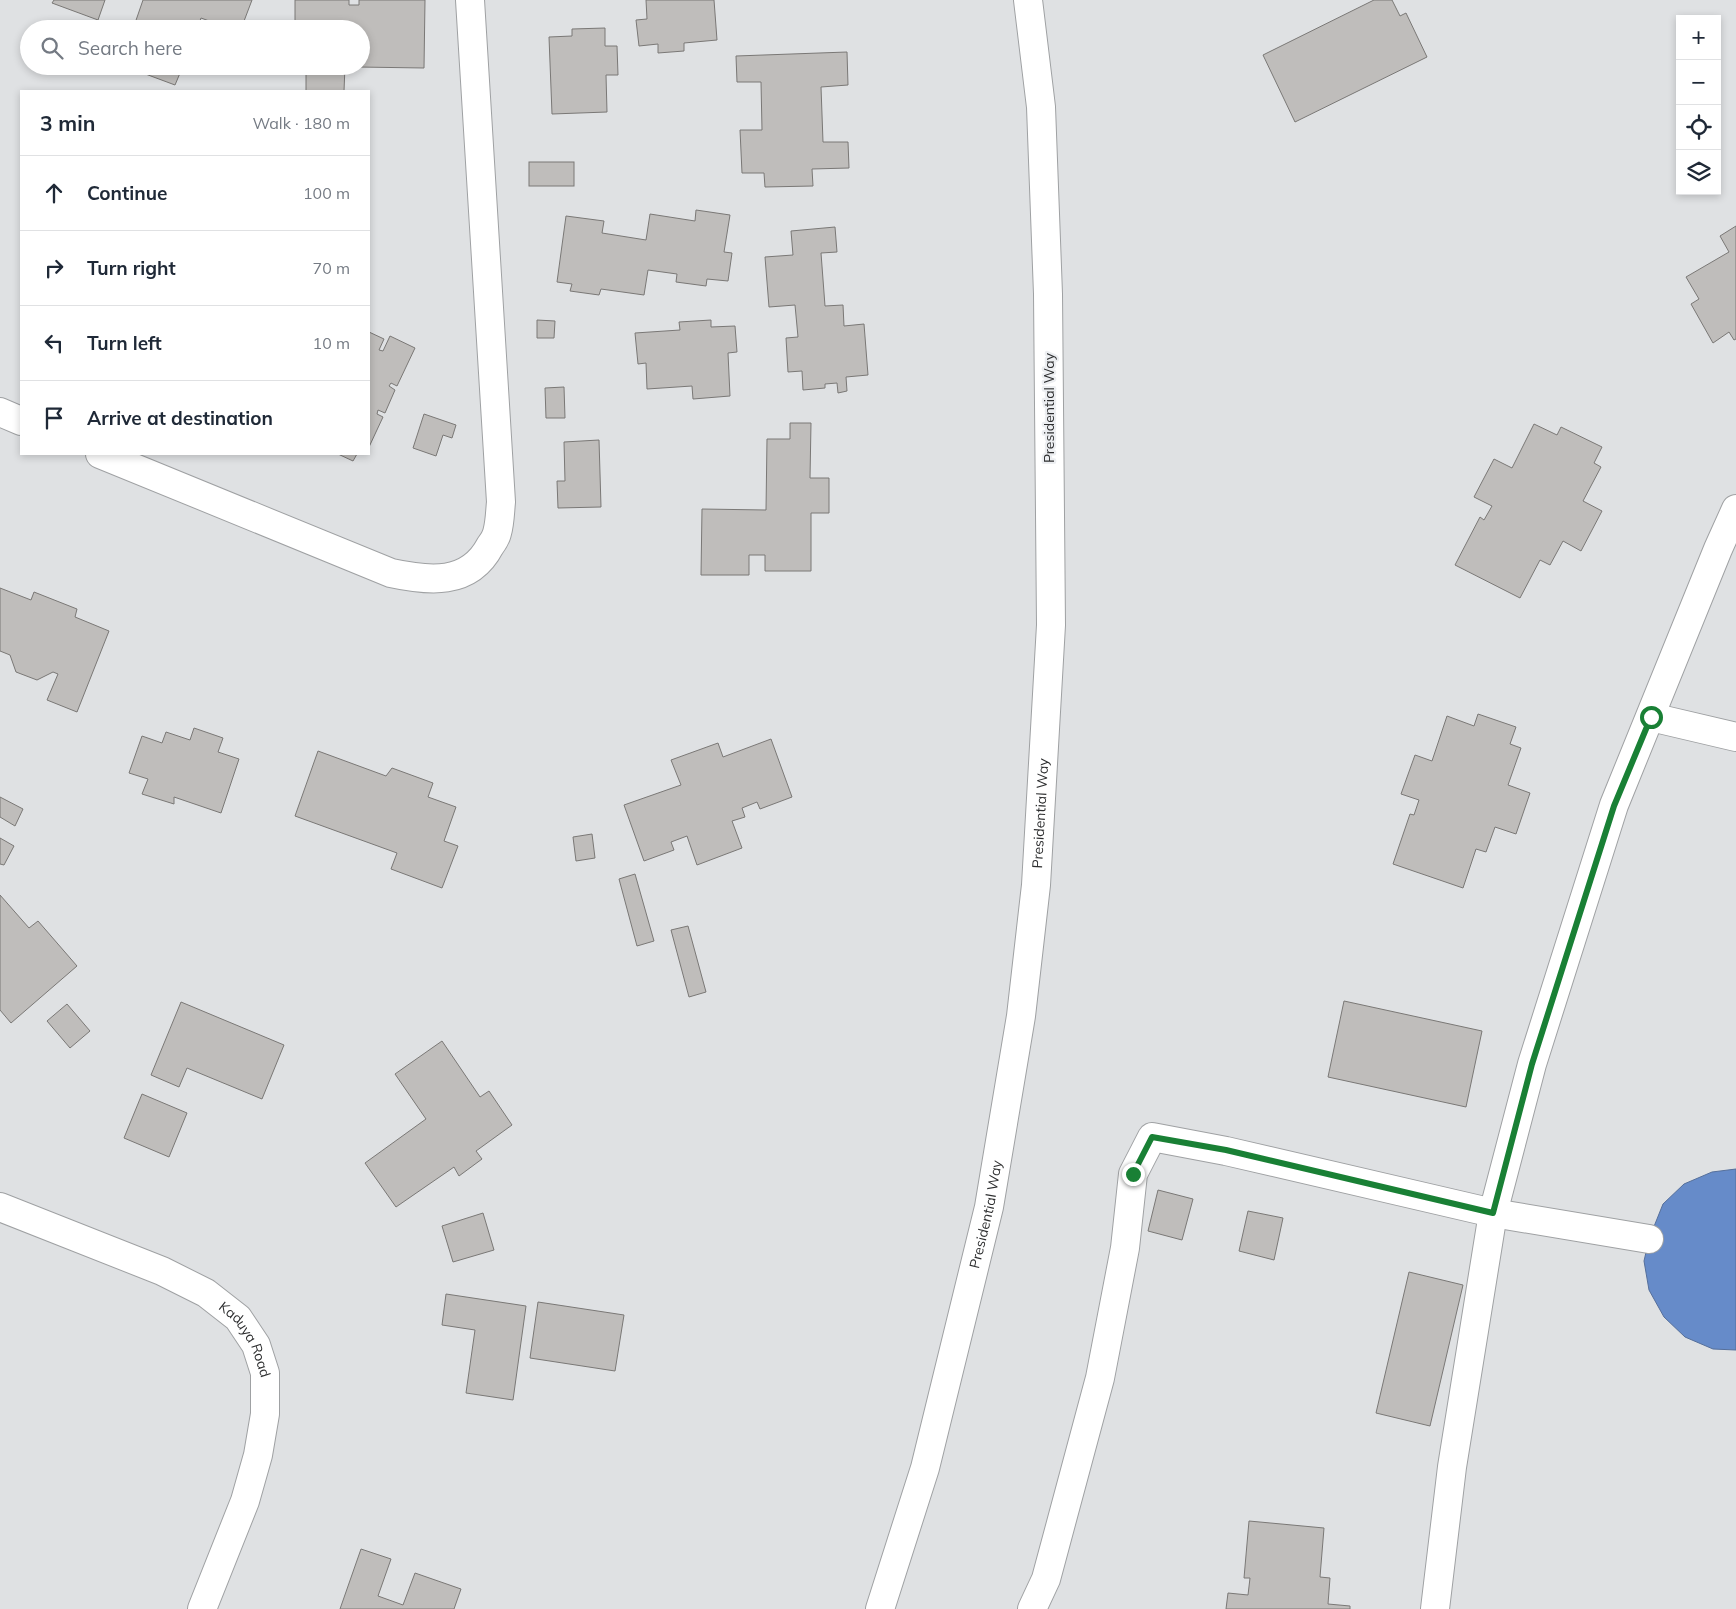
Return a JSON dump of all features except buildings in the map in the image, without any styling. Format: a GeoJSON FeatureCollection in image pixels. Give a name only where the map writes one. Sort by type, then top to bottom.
{"type":"FeatureCollection","features":[{"type":"Feature","properties":{"kind":"street"},"geometry":{"type":"LineString","coordinates":[[102,455],[391,574],[420,579],[444,579],[466,572],[484,558],[497,533],[501,502],[470,0]]}},
{"type":"Feature","properties":{"kind":"street","name":"Presidential Way"},"geometry":{"type":"LineString","coordinates":[[880,1609],[925,1468],[989,1207],[1021,1016],[1036,885],[1051,625],[1048,332],[1041,107],[1028,0]]}},
{"type":"Feature","properties":{"kind":"street"},"geometry":{"type":"LineString","coordinates":[[0,412],[20,421]]}},
{"type":"Feature","properties":{"kind":"street"},"geometry":{"type":"LineString","coordinates":[[1435,1609],[1452,1467],[1493,1213],[1534,1055],[1614,806],[1736,509]]}},
{"type":"Feature","properties":{"kind":"street"},"geometry":{"type":"LineString","coordinates":[[1651,717],[1736,737]]}},
{"type":"Feature","properties":{"kind":"street"},"geometry":{"type":"LineString","coordinates":[[1032,1609],[1046,1579],[1100,1378],[1125,1248],[1133,1174],[1152,1137],[1226,1150],[1493,1213],[1649,1239]]}},
{"type":"Feature","properties":{"kind":"street","name":"Kaduya Road"},"geometry":{"type":"LineString","coordinates":[[0,1207],[162,1271],[206,1293],[238,1318],[256,1345],[265,1373],[265,1414],[258,1456],[245,1501],[202,1609]]}},
{"type":"Feature","properties":{"kind":"water"},"geometry":{"type":"Polygon","coordinates":[[[1736,1169],[1736,1350],[1713,1349],[1685,1337],[1664,1317],[1649,1290],[1644,1261],[1649,1239],[1663,1204],[1684,1184],[1712,1172],[1736,1169]]]}},
{"type":"Feature","properties":{"kind":"route"},"geometry":{"type":"LineString","coordinates":[[1133,1174],[1152,1137],[1226,1150],[1493,1213],[1532,1064],[1614,806],[1651,717]]}}]}
